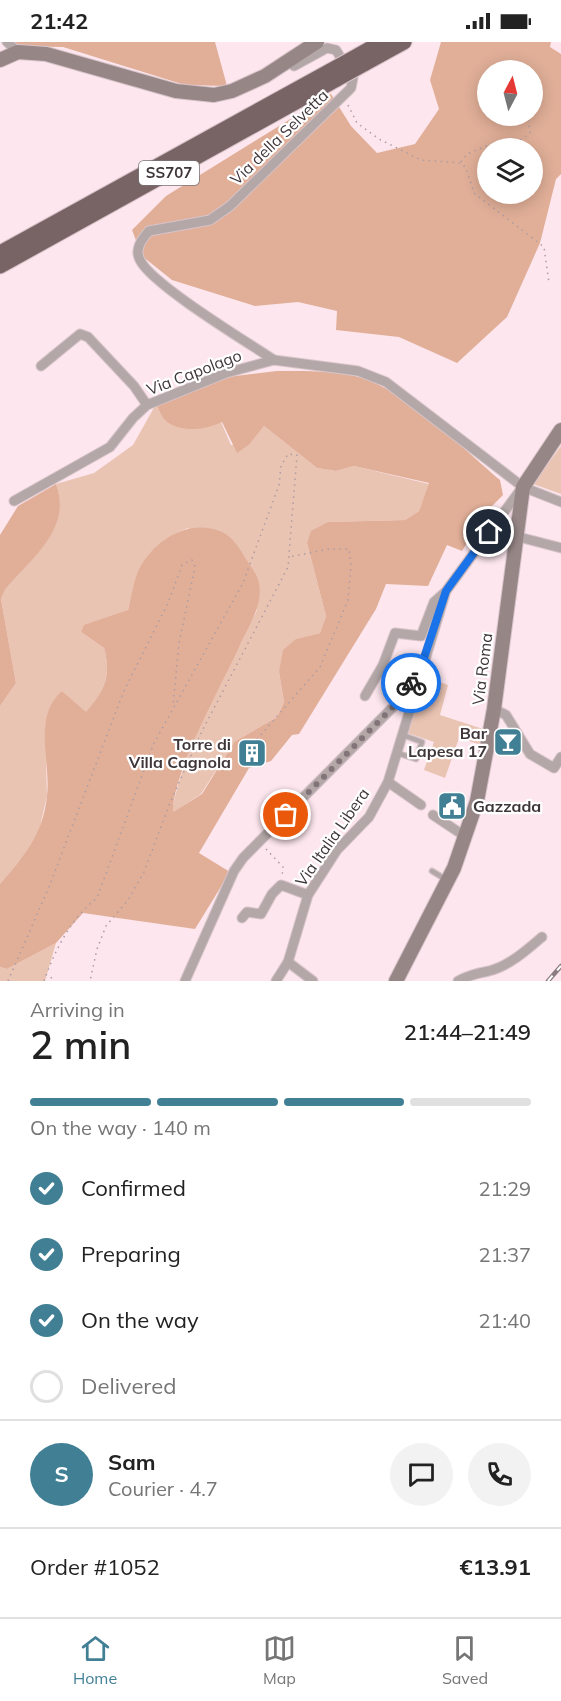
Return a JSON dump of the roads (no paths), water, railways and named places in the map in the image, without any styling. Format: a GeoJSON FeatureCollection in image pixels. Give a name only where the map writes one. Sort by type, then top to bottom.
{"type":"FeatureCollection","features":[{"type":"Feature","properties":{"kind":"highway","name":"SS707"},"geometry":{"type":"LineString","coordinates":[[361,60],[382,42]]}},
{"type":"Feature","properties":{"kind":"highway","name":"SS707"},"geometry":{"type":"LineString","coordinates":[[0,266],[361,60],[404,42]]}},
{"type":"Feature","properties":{"kind":"highway","name":"SS707"},"geometry":{"type":"LineString","coordinates":[[0,253],[334,75]]}},
{"type":"Feature","properties":{"kind":"main road"},"geometry":{"type":"LineString","coordinates":[[0,60],[18,52],[63,58],[196,94],[214,95],[232,92],[265,76],[317,42]]}},
{"type":"Feature","properties":{"kind":"main road"},"geometry":{"type":"LineString","coordinates":[[523,487],[561,430]]}},
{"type":"Feature","properties":{"kind":"main road","name":"Via Roma"},"geometry":{"type":"LineString","coordinates":[[396,981],[448,880],[466,837],[477,801],[494,709],[523,487]]}},
{"type":"Feature","properties":{"kind":"street"},"geometry":{"type":"LineString","coordinates":[[7,42],[18,52]]}},
{"type":"Feature","properties":{"kind":"street","name":"Via della Selvetta"},"geometry":{"type":"LineString","coordinates":[[141,240],[149,231],[210,220],[230,206],[351,88],[353,78],[336,50],[327,48],[294,66],[289,62]]}},
{"type":"Feature","properties":{"kind":"street","name":"Via Capolago"},"geometry":{"type":"LineString","coordinates":[[141,240],[139,258],[148,271],[169,289],[273,360]]}},
{"type":"Feature","properties":{"kind":"street"},"geometry":{"type":"LineString","coordinates":[[41,366],[80,334],[88,337],[134,386],[147,405]]}},
{"type":"Feature","properties":{"kind":"street","name":"Via Capolago"},"geometry":{"type":"LineString","coordinates":[[14,501],[110,447],[133,418],[147,405],[226,373],[273,360],[358,371],[386,382],[523,487],[561,502]]}},
{"type":"Feature","properties":{"kind":"street","name":"Via Italia Libera"},"geometry":{"type":"LineString","coordinates":[[276,981],[288,962],[308,895],[337,850],[369,817],[388,782],[420,670],[446,591],[523,487]]}},
{"type":"Feature","properties":{"kind":"street"},"geometry":{"type":"LineString","coordinates":[[515,536],[561,548]]}},
{"type":"Feature","properties":{"kind":"street"},"geometry":{"type":"LineString","coordinates":[[365,696],[383,665],[395,633],[421,636],[434,602],[446,591]]}},
{"type":"Feature","properties":{"kind":"street"},"geometry":{"type":"LineString","coordinates":[[185,981],[234,871],[262,837],[395,705],[420,670]]}},
{"type":"Feature","properties":{"kind":"street"},"geometry":{"type":"LineString","coordinates":[[494,709],[506,715],[530,754],[554,768],[561,757]]}},
{"type":"Feature","properties":{"kind":"street"},"geometry":{"type":"LineString","coordinates":[[388,782],[421,806]]}},
{"type":"Feature","properties":{"kind":"street"},"geometry":{"type":"LineString","coordinates":[[433,815],[466,837]]}},
{"type":"Feature","properties":{"kind":"street"},"geometry":{"type":"LineString","coordinates":[[242,918],[247,912],[261,914],[272,894],[281,885],[308,895]]}},
{"type":"Feature","properties":{"kind":"street"},"geometry":{"type":"LineString","coordinates":[[458,981],[477,972],[497,967],[523,953],[542,937]]}},
{"type":"Feature","properties":{"kind":"street"},"geometry":{"type":"LineString","coordinates":[[288,962],[313,981]]}},
{"type":"Feature","properties":{"kind":"lane"},"geometry":{"type":"LineString","coordinates":[[397,753],[416,759],[422,742],[403,735]]}},
{"type":"Feature","properties":{"kind":"lane"},"geometry":{"type":"LineString","coordinates":[[432,872],[448,880]]}},
{"type":"Feature","properties":{"kind":"railway"},"geometry":{"type":"LineString","coordinates":[[548,981],[561,966]]}},
{"type":"Feature","properties":{"kind":"place","name":"Bar Lapesa 17"},"geometry":{"type":"Point","coordinates":[508,742]}},
{"type":"Feature","properties":{"kind":"place","name":"Torre di Villa Cagnola"},"geometry":{"type":"Point","coordinates":[252,753]}},
{"type":"Feature","properties":{"kind":"place","name":"Gazzada"},"geometry":{"type":"Point","coordinates":[452,806]}}]}
